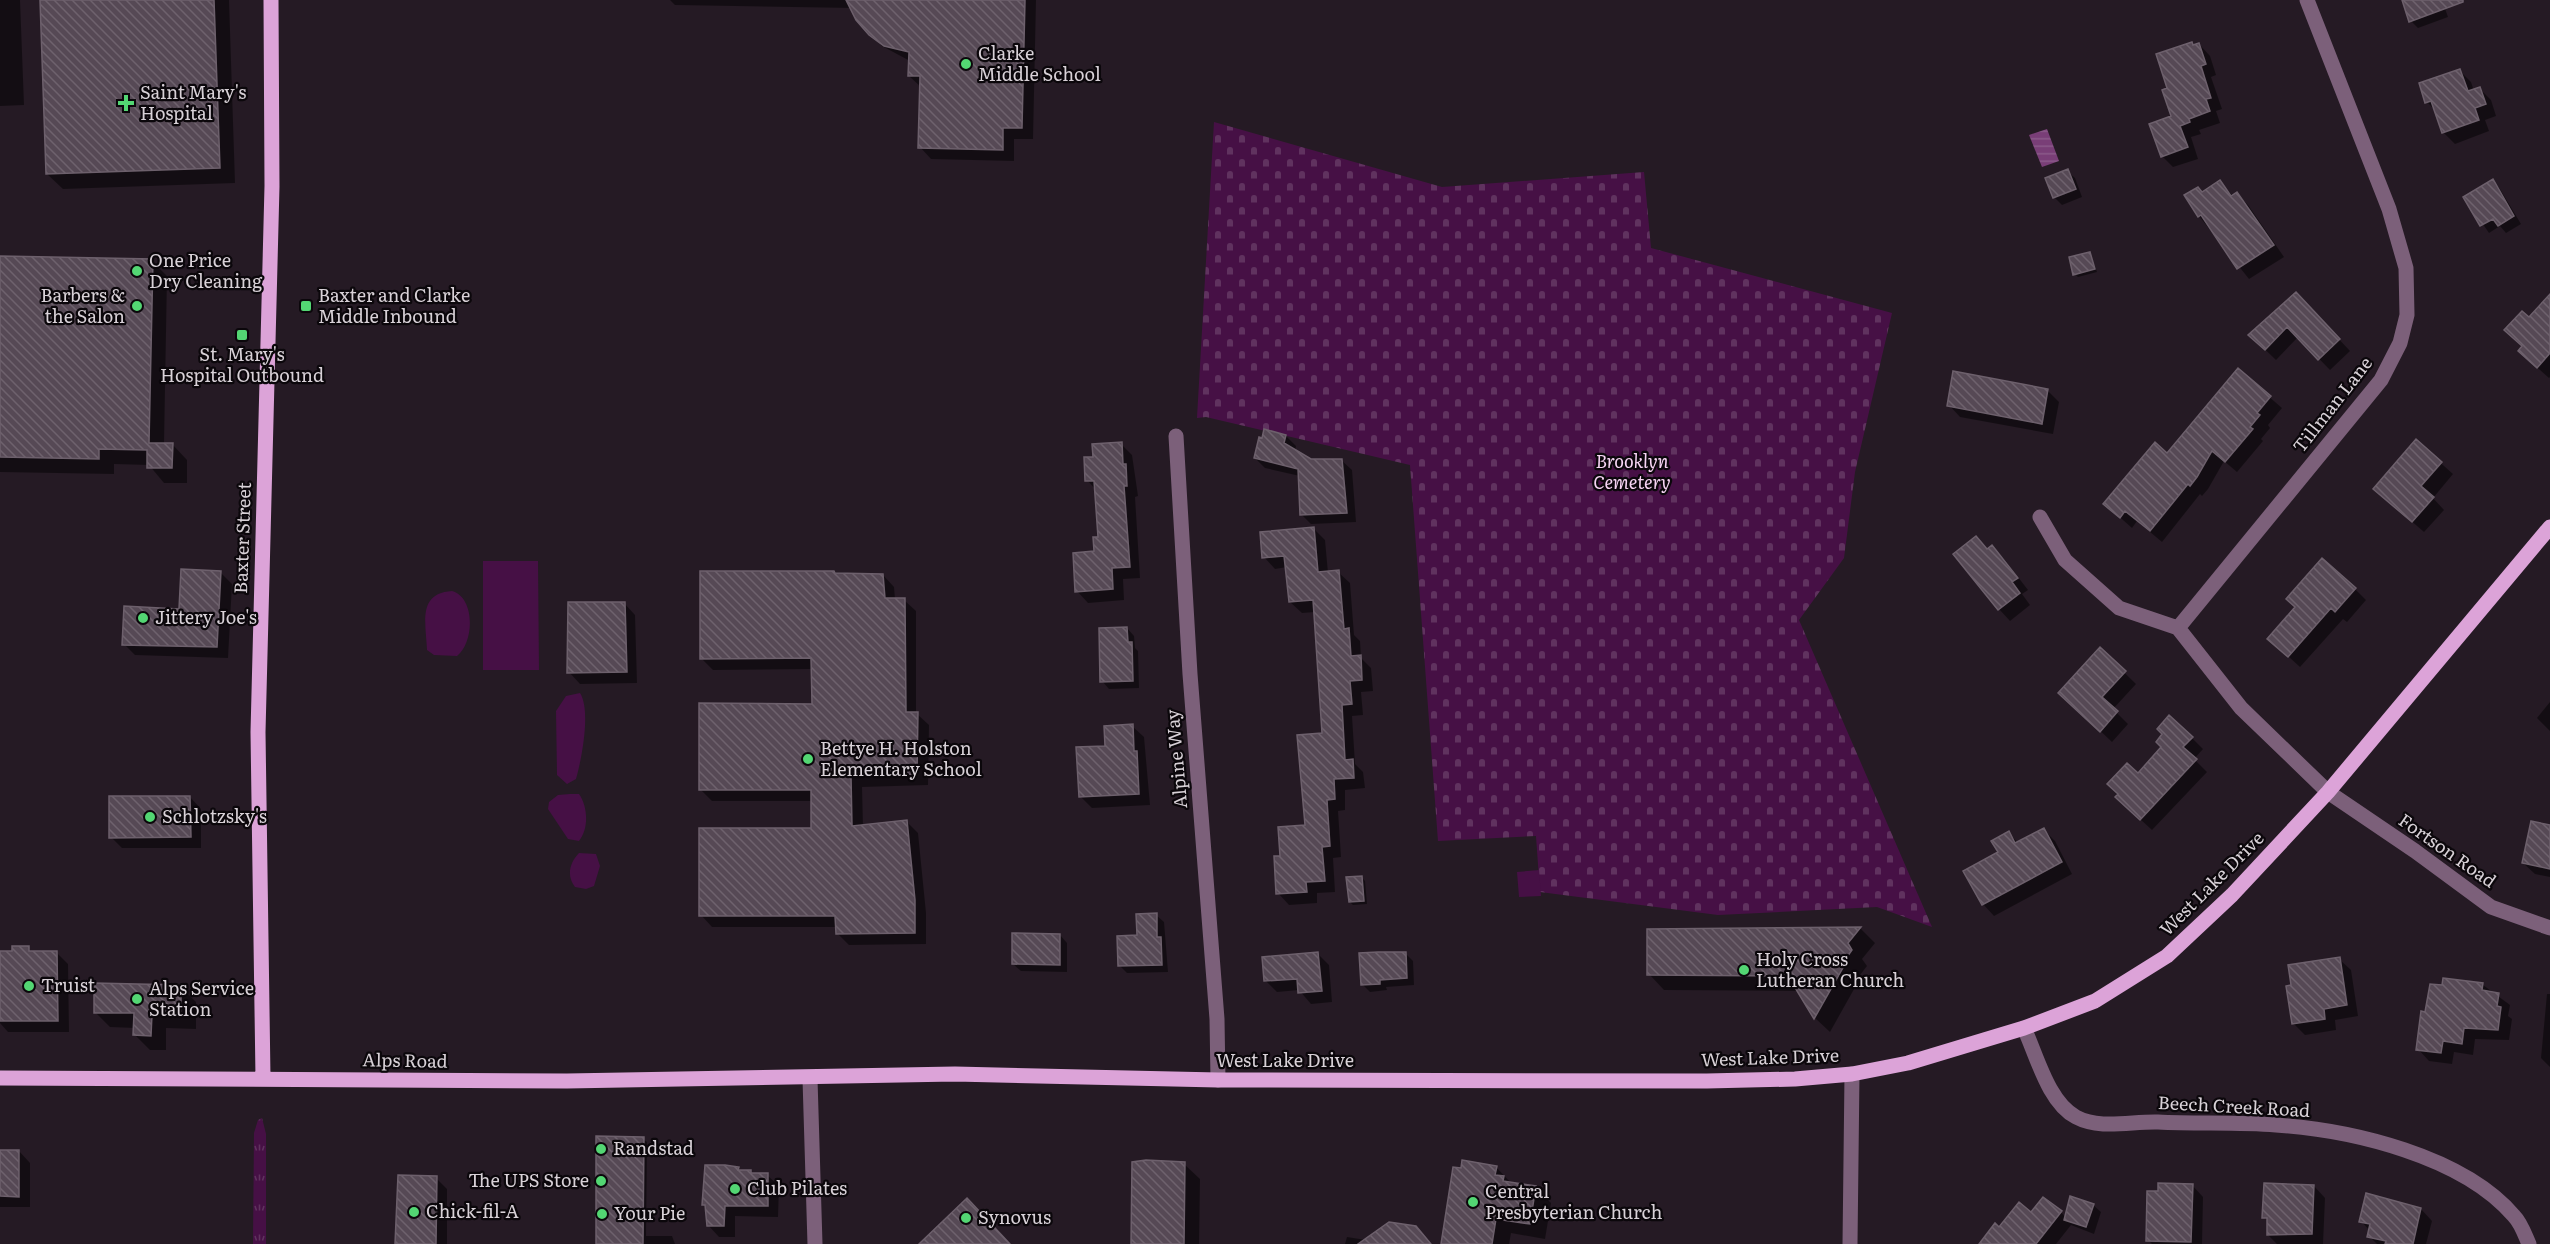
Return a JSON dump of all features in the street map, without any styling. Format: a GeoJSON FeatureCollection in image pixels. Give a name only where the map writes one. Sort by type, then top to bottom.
{"type":"FeatureCollection","features":[{"type":"Feature","properties":{"kind":"main road","name":"Baxter Street"},"geometry":{"type":"LineString","coordinates":[[262,1078],[258,732],[271,197],[271,0]]}},
{"type":"Feature","properties":{"kind":"main road","name":"West Lake Drive"},"geometry":{"type":"LineString","coordinates":[[810,1079],[955,1074],[1218,1080],[1707,1081],[1795,1079],[1852,1074],[1908,1063],[2024,1028],[2095,1001],[2167,956],[2210,919],[2328,792],[2550,527]]}},
{"type":"Feature","properties":{"kind":"main road","name":"Alps Road"},"geometry":{"type":"LineString","coordinates":[[0,1078],[262,1078],[476,1082],[810,1079]]}},
{"type":"Feature","properties":{"kind":"street","name":"Tillman Lane"},"geometry":{"type":"LineString","coordinates":[[2178,628],[2381,380],[2400,343],[2407,315],[2406,268],[2389,209],[2307,0]]}},
{"type":"Feature","properties":{"kind":"street","name":"Alpine Way"},"geometry":{"type":"LineString","coordinates":[[1176,436],[1190,674],[1216,1007],[1218,1080]]}},
{"type":"Feature","properties":{"kind":"street"},"geometry":{"type":"LineString","coordinates":[[2040,517],[2065,561],[2119,608],[2178,628]]}},
{"type":"Feature","properties":{"kind":"street","name":"Fortson Road"},"geometry":{"type":"LineString","coordinates":[[2178,628],[2241,708],[2328,792],[2415,851],[2491,907],[2550,928]]}},
{"type":"Feature","properties":{"kind":"street","name":"Beech Creek Road"},"geometry":{"type":"LineString","coordinates":[[2024,1028],[2060,1104],[2077,1118],[2112,1123],[2277,1125],[2373,1142],[2419,1156],[2486,1189],[2516,1217],[2529,1244]]}},
{"type":"Feature","properties":{"kind":"street"},"geometry":{"type":"LineString","coordinates":[[1850,1244],[1852,1074]]}},
{"type":"Feature","properties":{"kind":"street"},"geometry":{"type":"LineString","coordinates":[[810,1079],[815,1244]]}},
{"type":"Feature","properties":{"kind":"green space","name":"Brooklyn Cemetery"},"geometry":{"type":"Polygon","coordinates":[[[1214,122],[1442,187],[1644,172],[1651,248],[1892,313],[1855,472],[1844,558],[1799,620],[1932,927],[1877,907],[1718,915],[1540,892],[1536,836],[1438,841],[1410,465],[1206,417],[1197,418],[1214,122]]]}},
{"type":"Feature","properties":{"kind":"green space"},"geometry":{"type":"Polygon","coordinates":[[[483,561],[538,561],[539,670],[483,670],[483,561]]]}},
{"type":"Feature","properties":{"kind":"green space"},"geometry":{"type":"Polygon","coordinates":[[[452,591],[460,595],[469,611],[467,641],[457,656],[434,655],[427,650],[425,620],[428,604],[433,597],[452,591]]]}},
{"type":"Feature","properties":{"kind":"green space"},"geometry":{"type":"Polygon","coordinates":[[[580,693],[585,711],[583,747],[576,779],[567,784],[557,775],[556,711],[566,696],[580,693]]]}},
{"type":"Feature","properties":{"kind":"green space"},"geometry":{"type":"Polygon","coordinates":[[[579,794],[586,811],[586,824],[579,841],[568,839],[548,809],[549,802],[558,795],[579,794]]]}},
{"type":"Feature","properties":{"kind":"green space"},"geometry":{"type":"Polygon","coordinates":[[[579,853],[596,854],[600,866],[594,886],[586,889],[575,887],[570,874],[571,865],[579,853]]]}},
{"type":"Feature","properties":{"kind":"green space"},"geometry":{"type":"Polygon","coordinates":[[[1539,870],[1541,896],[1519,897],[1517,872],[1539,870]]]}},
{"type":"Feature","properties":{"kind":"green space"},"geometry":{"type":"Polygon","coordinates":[[[262,1118],[266,1134],[266,1244],[253,1244],[254,1133],[258,1120],[262,1118]]]}},
{"type":"Feature","properties":{"kind":"shaded area"},"geometry":{"type":"Polygon","coordinates":[[[2047,129],[2059,161],[2042,167],[2029,135],[2047,129]]]}},
{"type":"Feature","properties":{"kind":"building"},"geometry":{"type":"Polygon","coordinates":[[[40,0],[214,0],[220,168],[46,174],[40,0]]]}},
{"type":"Feature","properties":{"kind":"building","name":"Clarke Middle School"},"geometry":{"type":"Polygon","coordinates":[[[846,0],[1025,0],[1022,128],[1003,128],[1003,150],[918,148],[920,76],[908,76],[909,52],[884,46],[869,35],[856,20],[846,0]]]}},
{"type":"Feature","properties":{"kind":"building"},"geometry":{"type":"Polygon","coordinates":[[[2402,0],[2463,0],[2463,2],[2409,22],[2402,0]]]}},
{"type":"Feature","properties":{"kind":"building"},"geometry":{"type":"Polygon","coordinates":[[[2192,42],[2193,45],[2199,43],[2206,64],[2201,66],[2211,98],[2206,99],[2210,111],[2189,119],[2190,122],[2180,126],[2188,147],[2161,157],[2149,124],[2171,116],[2162,90],[2167,88],[2156,54],[2192,42]]]}},
{"type":"Feature","properties":{"kind":"building"},"geometry":{"type":"Polygon","coordinates":[[[2460,69],[2468,91],[2480,87],[2486,104],[2475,108],[2479,120],[2442,133],[2431,101],[2425,103],[2419,83],[2460,69]]]}},
{"type":"Feature","properties":{"kind":"building"},"geometry":{"type":"Polygon","coordinates":[[[2068,169],[2076,189],[2053,198],[2045,178],[2068,169]]]}},
{"type":"Feature","properties":{"kind":"building"},"geometry":{"type":"Polygon","coordinates":[[[2493,179],[2514,216],[2498,226],[2493,219],[2480,226],[2463,197],[2493,179]]]}},
{"type":"Feature","properties":{"kind":"building"},"geometry":{"type":"Polygon","coordinates":[[[2220,180],[2231,196],[2237,192],[2274,245],[2237,269],[2201,215],[2198,217],[2184,195],[2198,187],[2202,192],[2220,180]]]}},
{"type":"Feature","properties":{"kind":"building"},"geometry":{"type":"Polygon","coordinates":[[[2090,252],[2095,269],[2073,275],[2069,257],[2090,252]]]}},
{"type":"Feature","properties":{"kind":"building"},"geometry":{"type":"Polygon","coordinates":[[[0,256],[153,259],[149,443],[173,443],[172,468],[147,468],[147,450],[99,449],[99,459],[0,457],[0,256]]]}},
{"type":"Feature","properties":{"kind":"building"},"geometry":{"type":"Polygon","coordinates":[[[2296,292],[2340,339],[2318,360],[2287,327],[2265,350],[2248,335],[2296,292]]]}},
{"type":"Feature","properties":{"kind":"building"},"geometry":{"type":"Polygon","coordinates":[[[2550,294],[2550,353],[2537,368],[2518,351],[2522,346],[2504,330],[2522,311],[2529,317],[2550,294]]]}},
{"type":"Feature","properties":{"kind":"building"},"geometry":{"type":"Polygon","coordinates":[[[2238,368],[2271,396],[2257,413],[2260,415],[2250,427],[2253,429],[2225,462],[2212,451],[2197,477],[2190,486],[2188,484],[2150,531],[2125,511],[2120,518],[2103,504],[2155,442],[2167,453],[2238,368]]]}},
{"type":"Feature","properties":{"kind":"building"},"geometry":{"type":"Polygon","coordinates":[[[1953,371],[2048,389],[2042,424],[1947,406],[1953,371]]]}},
{"type":"Feature","properties":{"kind":"building"},"geometry":{"type":"Polygon","coordinates":[[[1264,429],[1286,435],[1284,443],[1311,459],[1342,459],[1347,513],[1300,515],[1298,469],[1254,458],[1259,437],[1262,438],[1264,429]]]}},
{"type":"Feature","properties":{"kind":"building"},"geometry":{"type":"Polygon","coordinates":[[[2416,439],[2442,462],[2421,486],[2434,497],[2412,522],[2373,489],[2416,439]]]}},
{"type":"Feature","properties":{"kind":"building"},"geometry":{"type":"Polygon","coordinates":[[[1122,442],[1123,464],[1126,464],[1127,486],[1124,486],[1130,567],[1112,568],[1113,589],[1075,592],[1073,553],[1094,551],[1093,537],[1098,537],[1094,481],[1085,481],[1084,457],[1093,457],[1092,444],[1122,442]]]}},
{"type":"Feature","properties":{"kind":"building"},"geometry":{"type":"Polygon","coordinates":[[[1314,527],[1318,572],[1339,570],[1344,629],[1349,628],[1351,656],[1361,655],[1362,680],[1350,681],[1352,704],[1342,705],[1345,760],[1353,759],[1354,778],[1334,779],[1335,799],[1327,800],[1330,846],[1322,847],[1325,881],[1306,882],[1307,892],[1276,894],[1274,856],[1280,856],[1278,827],[1305,825],[1297,735],[1322,733],[1313,600],[1289,602],[1284,556],[1262,558],[1260,532],[1314,527]]]}},
{"type":"Feature","properties":{"kind":"building"},"geometry":{"type":"Polygon","coordinates":[[[1976,536],[1987,549],[1992,545],[2018,578],[2012,582],[2020,593],[1998,610],[1953,554],[1976,536]]]}},
{"type":"Feature","properties":{"kind":"building"},"geometry":{"type":"Polygon","coordinates":[[[2322,558],[2356,588],[2335,612],[2331,608],[2288,657],[2267,639],[2295,607],[2286,599],[2322,558]]]}},
{"type":"Feature","properties":{"kind":"building"},"geometry":{"type":"Polygon","coordinates":[[[181,569],[221,571],[217,647],[122,645],[124,606],[179,609],[181,569]]]}},
{"type":"Feature","properties":{"kind":"building","name":"Bettye H. Holston Elementary School"},"geometry":{"type":"Polygon","coordinates":[[[700,571],[834,571],[835,573],[883,574],[885,598],[905,598],[906,712],[918,712],[917,774],[851,776],[852,826],[907,820],[915,900],[915,933],[836,934],[835,916],[699,916],[699,828],[811,828],[811,790],[699,790],[699,703],[812,704],[811,658],[700,659],[700,571]]]}},
{"type":"Feature","properties":{"kind":"building"},"geometry":{"type":"Polygon","coordinates":[[[568,602],[625,602],[627,672],[567,673],[568,602]]]}},
{"type":"Feature","properties":{"kind":"building"},"geometry":{"type":"Polygon","coordinates":[[[1127,627],[1128,642],[1132,642],[1133,681],[1100,682],[1099,628],[1127,627]]]}},
{"type":"Feature","properties":{"kind":"building"},"geometry":{"type":"Polygon","coordinates":[[[2100,647],[2126,671],[2102,697],[2118,711],[2100,732],[2058,693],[2100,647]]]}},
{"type":"Feature","properties":{"kind":"building"},"geometry":{"type":"Polygon","coordinates":[[[2169,715],[2193,737],[2183,747],[2197,759],[2140,820],[2115,797],[2118,794],[2107,784],[2127,763],[2138,773],[2161,747],[2156,742],[2162,734],[2157,729],[2169,715]]]}},
{"type":"Feature","properties":{"kind":"building"},"geometry":{"type":"Polygon","coordinates":[[[1133,724],[1139,794],[1079,797],[1076,747],[1105,746],[1104,726],[1133,724]]]}},
{"type":"Feature","properties":{"kind":"building","name":"Schlotzsky's"},"geometry":{"type":"Polygon","coordinates":[[[109,796],[190,796],[191,837],[109,838],[109,796]]]}},
{"type":"Feature","properties":{"kind":"building"},"geometry":{"type":"Polygon","coordinates":[[[2531,821],[2550,825],[2550,869],[2522,863],[2531,821]]]}},
{"type":"Feature","properties":{"kind":"building"},"geometry":{"type":"Polygon","coordinates":[[[2044,828],[2062,862],[1982,905],[1963,871],[1998,852],[1991,841],[2009,831],[2015,843],[2044,828]]]}},
{"type":"Feature","properties":{"kind":"building"},"geometry":{"type":"Polygon","coordinates":[[[1362,876],[1364,901],[1349,902],[1346,877],[1362,876]]]}},
{"type":"Feature","properties":{"kind":"building"},"geometry":{"type":"Polygon","coordinates":[[[1157,913],[1157,937],[1161,937],[1162,965],[1118,966],[1117,936],[1137,935],[1136,914],[1157,913]]]}},
{"type":"Feature","properties":{"kind":"building","name":"Holy Cross Lutheran Church"},"geometry":{"type":"Polygon","coordinates":[[[1861,927],[1848,943],[1852,950],[1842,964],[1844,966],[1814,1019],[1788,976],[1647,975],[1647,929],[1861,927]]]}},
{"type":"Feature","properties":{"kind":"building"},"geometry":{"type":"Polygon","coordinates":[[[1012,933],[1060,934],[1060,965],[1012,964],[1012,933]]]}},
{"type":"Feature","properties":{"kind":"building","name":"Truist"},"geometry":{"type":"Polygon","coordinates":[[[12,946],[29,946],[29,951],[57,951],[58,1021],[0,1021],[0,951],[12,951],[12,946]]]}},
{"type":"Feature","properties":{"kind":"building"},"geometry":{"type":"Polygon","coordinates":[[[1318,952],[1322,991],[1298,993],[1297,979],[1264,981],[1262,957],[1318,952]]]}},
{"type":"Feature","properties":{"kind":"building"},"geometry":{"type":"Polygon","coordinates":[[[1406,952],[1407,978],[1380,980],[1380,984],[1361,985],[1359,953],[1406,952]]]}},
{"type":"Feature","properties":{"kind":"building"},"geometry":{"type":"Polygon","coordinates":[[[2340,957],[2347,1005],[2324,1009],[2325,1019],[2292,1024],[2286,986],[2291,985],[2288,965],[2340,957]]]}},
{"type":"Feature","properties":{"kind":"building"},"geometry":{"type":"Polygon","coordinates":[[[2443,978],[2483,983],[2482,990],[2499,993],[2497,1006],[2501,1007],[2498,1030],[2464,1028],[2462,1044],[2443,1041],[2441,1053],[2416,1050],[2421,1011],[2425,1012],[2430,984],[2442,985],[2443,978]]]}},
{"type":"Feature","properties":{"kind":"building","name":"Alps Service Station"},"geometry":{"type":"Polygon","coordinates":[[[94,983],[181,985],[181,1014],[152,1014],[151,1036],[133,1035],[134,1013],[94,1013],[94,983]]]}},
{"type":"Feature","properties":{"kind":"building"},"geometry":{"type":"Polygon","coordinates":[[[596,1136],[644,1137],[643,1244],[596,1244],[596,1136]]]}},
{"type":"Feature","properties":{"kind":"building"},"geometry":{"type":"Polygon","coordinates":[[[0,1150],[19,1150],[19,1197],[0,1196],[0,1150]]]}},
{"type":"Feature","properties":{"kind":"building"},"geometry":{"type":"Polygon","coordinates":[[[1146,1160],[1185,1162],[1184,1244],[1131,1244],[1132,1162],[1146,1160]]]}},
{"type":"Feature","properties":{"kind":"building","name":"Central Presbyterian Church"},"geometry":{"type":"Polygon","coordinates":[[[1462,1160],[1497,1166],[1495,1175],[1504,1176],[1503,1181],[1536,1186],[1530,1224],[1496,1219],[1492,1244],[1441,1244],[1453,1167],[1461,1168],[1462,1160]]]}},
{"type":"Feature","properties":{"kind":"building","name":"Club Pilates"},"geometry":{"type":"Polygon","coordinates":[[[705,1165],[725,1165],[739,1167],[738,1170],[751,1170],[751,1173],[768,1173],[768,1206],[725,1206],[724,1226],[707,1226],[705,1205],[702,1205],[705,1165]]]}},
{"type":"Feature","properties":{"kind":"building","name":"Chick-fil-A"},"geometry":{"type":"Polygon","coordinates":[[[398,1175],[437,1176],[436,1244],[395,1244],[398,1175]]]}},
{"type":"Feature","properties":{"kind":"building"},"geometry":{"type":"Polygon","coordinates":[[[2158,1183],[2193,1184],[2191,1242],[2146,1241],[2147,1191],[2158,1191],[2158,1183]]]}},
{"type":"Feature","properties":{"kind":"building"},"geometry":{"type":"Polygon","coordinates":[[[2264,1183],[2314,1185],[2312,1234],[2267,1235],[2267,1218],[2262,1218],[2264,1183]]]}},
{"type":"Feature","properties":{"kind":"building"},"geometry":{"type":"Polygon","coordinates":[[[2366,1193],[2421,1208],[2413,1244],[2385,1244],[2386,1241],[2367,1237],[2370,1224],[2359,1222],[2366,1193]]]}},
{"type":"Feature","properties":{"kind":"building"},"geometry":{"type":"Polygon","coordinates":[[[2070,1196],[2094,1204],[2086,1227],[2064,1220],[2070,1196]]]}},
{"type":"Feature","properties":{"kind":"building"},"geometry":{"type":"Polygon","coordinates":[[[2043,1197],[2062,1211],[2036,1244],[1979,1244],[1995,1223],[1999,1227],[2019,1202],[2031,1212],[2043,1197]]]}},
{"type":"Feature","properties":{"kind":"building","name":"Synovus"},"geometry":{"type":"Polygon","coordinates":[[[967,1198],[1010,1244],[919,1244],[967,1198]]]}},
{"type":"Feature","properties":{"kind":"building"},"geometry":{"type":"Polygon","coordinates":[[[1389,1222],[1416,1226],[1431,1244],[1358,1244],[1389,1222]]]}},
{"type":"Feature","properties":{"kind":"place","name":"Clarke Middle School"},"geometry":{"type":"Point","coordinates":[966,64]}},
{"type":"Feature","properties":{"kind":"place","name":"Saint Mary's Hospital"},"geometry":{"type":"Point","coordinates":[126,103]}},
{"type":"Feature","properties":{"kind":"place","name":"One Price Dry Cleaning"},"geometry":{"type":"Point","coordinates":[137,271]}},
{"type":"Feature","properties":{"kind":"place","name":"Barbers & the Salon"},"geometry":{"type":"Point","coordinates":[137,306]}},
{"type":"Feature","properties":{"kind":"place","name":"Baxter and Clarke Middle Inbound"},"geometry":{"type":"Point","coordinates":[306,306]}},
{"type":"Feature","properties":{"kind":"place","name":"St. Mary's Hospital Outbound"},"geometry":{"type":"Point","coordinates":[242,335]}},
{"type":"Feature","properties":{"kind":"place","name":"Jittery Joe's"},"geometry":{"type":"Point","coordinates":[143,618]}},
{"type":"Feature","properties":{"kind":"place","name":"Bettye H. Holston Elementary School"},"geometry":{"type":"Point","coordinates":[808,759]}},
{"type":"Feature","properties":{"kind":"place","name":"Schlotzsky's"},"geometry":{"type":"Point","coordinates":[150,817]}},
{"type":"Feature","properties":{"kind":"place","name":"Holy Cross Lutheran Church"},"geometry":{"type":"Point","coordinates":[1744,970]}},
{"type":"Feature","properties":{"kind":"place","name":"Truist"},"geometry":{"type":"Point","coordinates":[29,986]}},
{"type":"Feature","properties":{"kind":"place","name":"Alps Service Station"},"geometry":{"type":"Point","coordinates":[137,999]}},
{"type":"Feature","properties":{"kind":"place","name":"Randstad"},"geometry":{"type":"Point","coordinates":[601,1149]}},
{"type":"Feature","properties":{"kind":"place","name":"The UPS Store"},"geometry":{"type":"Point","coordinates":[601,1181]}},
{"type":"Feature","properties":{"kind":"place","name":"Club Pilates"},"geometry":{"type":"Point","coordinates":[735,1189]}},
{"type":"Feature","properties":{"kind":"place","name":"Central Presbyterian Church"},"geometry":{"type":"Point","coordinates":[1473,1202]}},
{"type":"Feature","properties":{"kind":"place","name":"Chick-fil-A"},"geometry":{"type":"Point","coordinates":[414,1212]}},
{"type":"Feature","properties":{"kind":"place","name":"Your Pie"},"geometry":{"type":"Point","coordinates":[602,1214]}},
{"type":"Feature","properties":{"kind":"place","name":"Synovus"},"geometry":{"type":"Point","coordinates":[966,1218]}}]}
